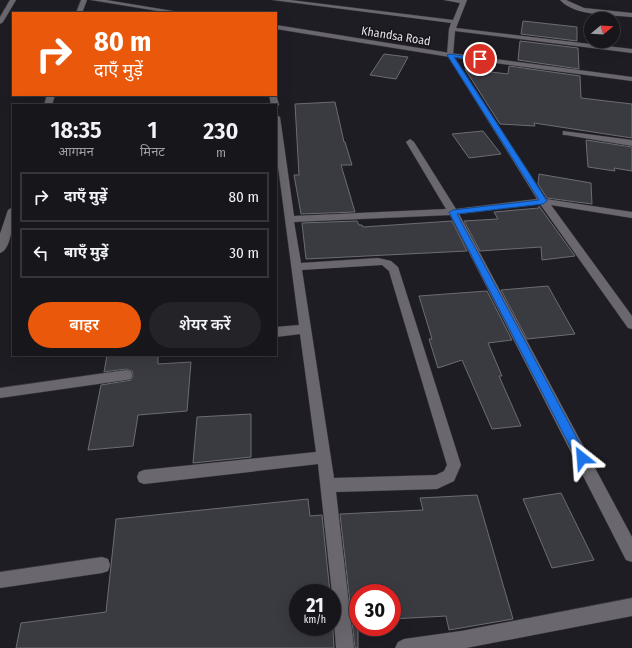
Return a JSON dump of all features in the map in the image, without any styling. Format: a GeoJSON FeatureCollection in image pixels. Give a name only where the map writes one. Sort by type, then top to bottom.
{"type":"FeatureCollection","features":[{"type":"Feature","properties":{"kind":"street"},"geometry":{"type":"LineString","coordinates":[[0,22],[13,0]]}},
{"type":"Feature","properties":{"kind":"street"},"geometry":{"type":"LineString","coordinates":[[79,12],[84,0]]}},
{"type":"Feature","properties":{"kind":"street"},"geometry":{"type":"LineString","coordinates":[[94,0],[175,12]]}},
{"type":"Feature","properties":{"kind":"street"},"geometry":{"type":"LineString","coordinates":[[276,0],[455,22]]}},
{"type":"Feature","properties":{"kind":"street"},"geometry":{"type":"LineString","coordinates":[[447,0],[464,1],[452,29],[450,55],[543,201],[632,325]]}},
{"type":"Feature","properties":{"kind":"street"},"geometry":{"type":"LineString","coordinates":[[563,0],[567,5],[580,9],[632,15]]}},
{"type":"Feature","properties":{"kind":"street","name":"Khandsa Road"},"geometry":{"type":"LineString","coordinates":[[277,27],[450,55],[632,79]]}},
{"type":"Feature","properties":{"kind":"street"},"geometry":{"type":"LineString","coordinates":[[452,29],[632,51]]}},
{"type":"Feature","properties":{"kind":"street"},"geometry":{"type":"LineString","coordinates":[[566,133],[632,143]]}},
{"type":"Feature","properties":{"kind":"street"},"geometry":{"type":"LineString","coordinates":[[277,134],[281,204],[289,219],[297,267],[328,485],[345,648]]}},
{"type":"Feature","properties":{"kind":"street"},"geometry":{"type":"LineString","coordinates":[[410,142],[453,212],[632,554]]}},
{"type":"Feature","properties":{"kind":"street"},"geometry":{"type":"LineString","coordinates":[[289,219],[453,212],[543,201],[632,215]]}},
{"type":"Feature","properties":{"kind":"street"},"geometry":{"type":"LineString","coordinates":[[0,250],[12,213]]}},
{"type":"Feature","properties":{"kind":"street"},"geometry":{"type":"LineString","coordinates":[[297,267],[382,261],[390,264],[394,270],[454,465],[450,476],[437,482],[328,485]]}},
{"type":"Feature","properties":{"kind":"street"},"geometry":{"type":"LineString","coordinates":[[277,332],[305,329]]}},
{"type":"Feature","properties":{"kind":"street"},"geometry":{"type":"LineString","coordinates":[[0,393],[126,375]]}},
{"type":"Feature","properties":{"kind":"street"},"geometry":{"type":"LineString","coordinates":[[144,477],[324,457]]}},
{"type":"Feature","properties":{"kind":"street"},"geometry":{"type":"LineString","coordinates":[[0,580],[102,565]]}},
{"type":"Feature","properties":{"kind":"street"},"geometry":{"type":"LineString","coordinates":[[404,648],[461,640],[632,607]]}},
{"type":"Feature","properties":{"kind":"building"},"geometry":{"type":"Polygon","coordinates":[[[523,21],[577,27],[577,41],[521,34],[523,21]]]}},
{"type":"Feature","properties":{"kind":"building"},"geometry":{"type":"Polygon","coordinates":[[[520,41],[578,48],[579,69],[518,60],[520,41]]]}},
{"type":"Feature","properties":{"kind":"building"},"geometry":{"type":"Polygon","coordinates":[[[384,54],[408,57],[396,79],[370,75],[384,54]]]}},
{"type":"Feature","properties":{"kind":"building"},"geometry":{"type":"Polygon","coordinates":[[[509,66],[580,76],[581,98],[632,104],[632,138],[534,123],[535,126],[500,124],[465,69],[508,74],[509,66]]]}},
{"type":"Feature","properties":{"kind":"building"},"geometry":{"type":"Polygon","coordinates":[[[335,102],[344,142],[352,165],[341,165],[355,212],[301,214],[294,175],[299,175],[295,104],[335,102]]]}},
{"type":"Feature","properties":{"kind":"building"},"geometry":{"type":"Polygon","coordinates":[[[483,131],[501,154],[469,158],[452,134],[483,131]]]}},
{"type":"Feature","properties":{"kind":"building"},"geometry":{"type":"Polygon","coordinates":[[[586,140],[632,147],[632,171],[614,168],[615,171],[588,167],[586,140]]]}},
{"type":"Feature","properties":{"kind":"building"},"geometry":{"type":"Polygon","coordinates":[[[539,174],[591,183],[592,204],[547,198],[538,184],[539,174]]]}},
{"type":"Feature","properties":{"kind":"building"},"geometry":{"type":"Polygon","coordinates":[[[539,206],[575,256],[542,260],[541,247],[480,251],[464,221],[498,219],[494,212],[539,208],[539,206]]]}},
{"type":"Feature","properties":{"kind":"building"},"geometry":{"type":"Polygon","coordinates":[[[357,221],[359,225],[362,225],[363,227],[452,221],[467,251],[306,259],[302,223],[357,221]]]}},
{"type":"Feature","properties":{"kind":"building"},"geometry":{"type":"Polygon","coordinates":[[[548,286],[575,334],[527,339],[501,290],[548,286]]]}},
{"type":"Feature","properties":{"kind":"building"},"geometry":{"type":"Polygon","coordinates":[[[487,291],[512,340],[488,343],[502,376],[499,376],[521,426],[492,429],[462,360],[438,368],[429,339],[432,339],[419,296],[487,291]]]}},
{"type":"Feature","properties":{"kind":"building"},"geometry":{"type":"Polygon","coordinates":[[[107,356],[158,356],[158,364],[191,362],[187,411],[138,415],[133,446],[88,450],[101,385],[131,380],[133,375],[132,371],[126,369],[104,372],[107,356]]]}},
{"type":"Feature","properties":{"kind":"building"},"geometry":{"type":"Polygon","coordinates":[[[251,414],[251,457],[193,463],[197,417],[251,414]]]}},
{"type":"Feature","properties":{"kind":"building"},"geometry":{"type":"Polygon","coordinates":[[[561,493],[594,560],[552,568],[523,499],[561,493]]]}},
{"type":"Feature","properties":{"kind":"building"},"geometry":{"type":"Polygon","coordinates":[[[477,495],[513,619],[449,630],[446,616],[401,618],[401,584],[349,584],[349,594],[340,514],[423,510],[420,498],[477,495]]]}},
{"type":"Feature","properties":{"kind":"building"},"geometry":{"type":"Polygon","coordinates":[[[308,499],[310,516],[322,515],[329,584],[289,584],[289,636],[333,636],[334,648],[16,648],[21,623],[106,612],[116,519],[308,499]]]}},
{"type":"Feature","properties":{"kind":"building"},"geometry":{"type":"Polygon","coordinates":[[[354,636],[358,636],[358,648],[355,648],[354,636]]]}},
{"type":"Feature","properties":{"kind":"route"},"geometry":{"type":"LineString","coordinates":[[480,59],[450,55],[543,201],[453,212],[582,458]]}}]}
